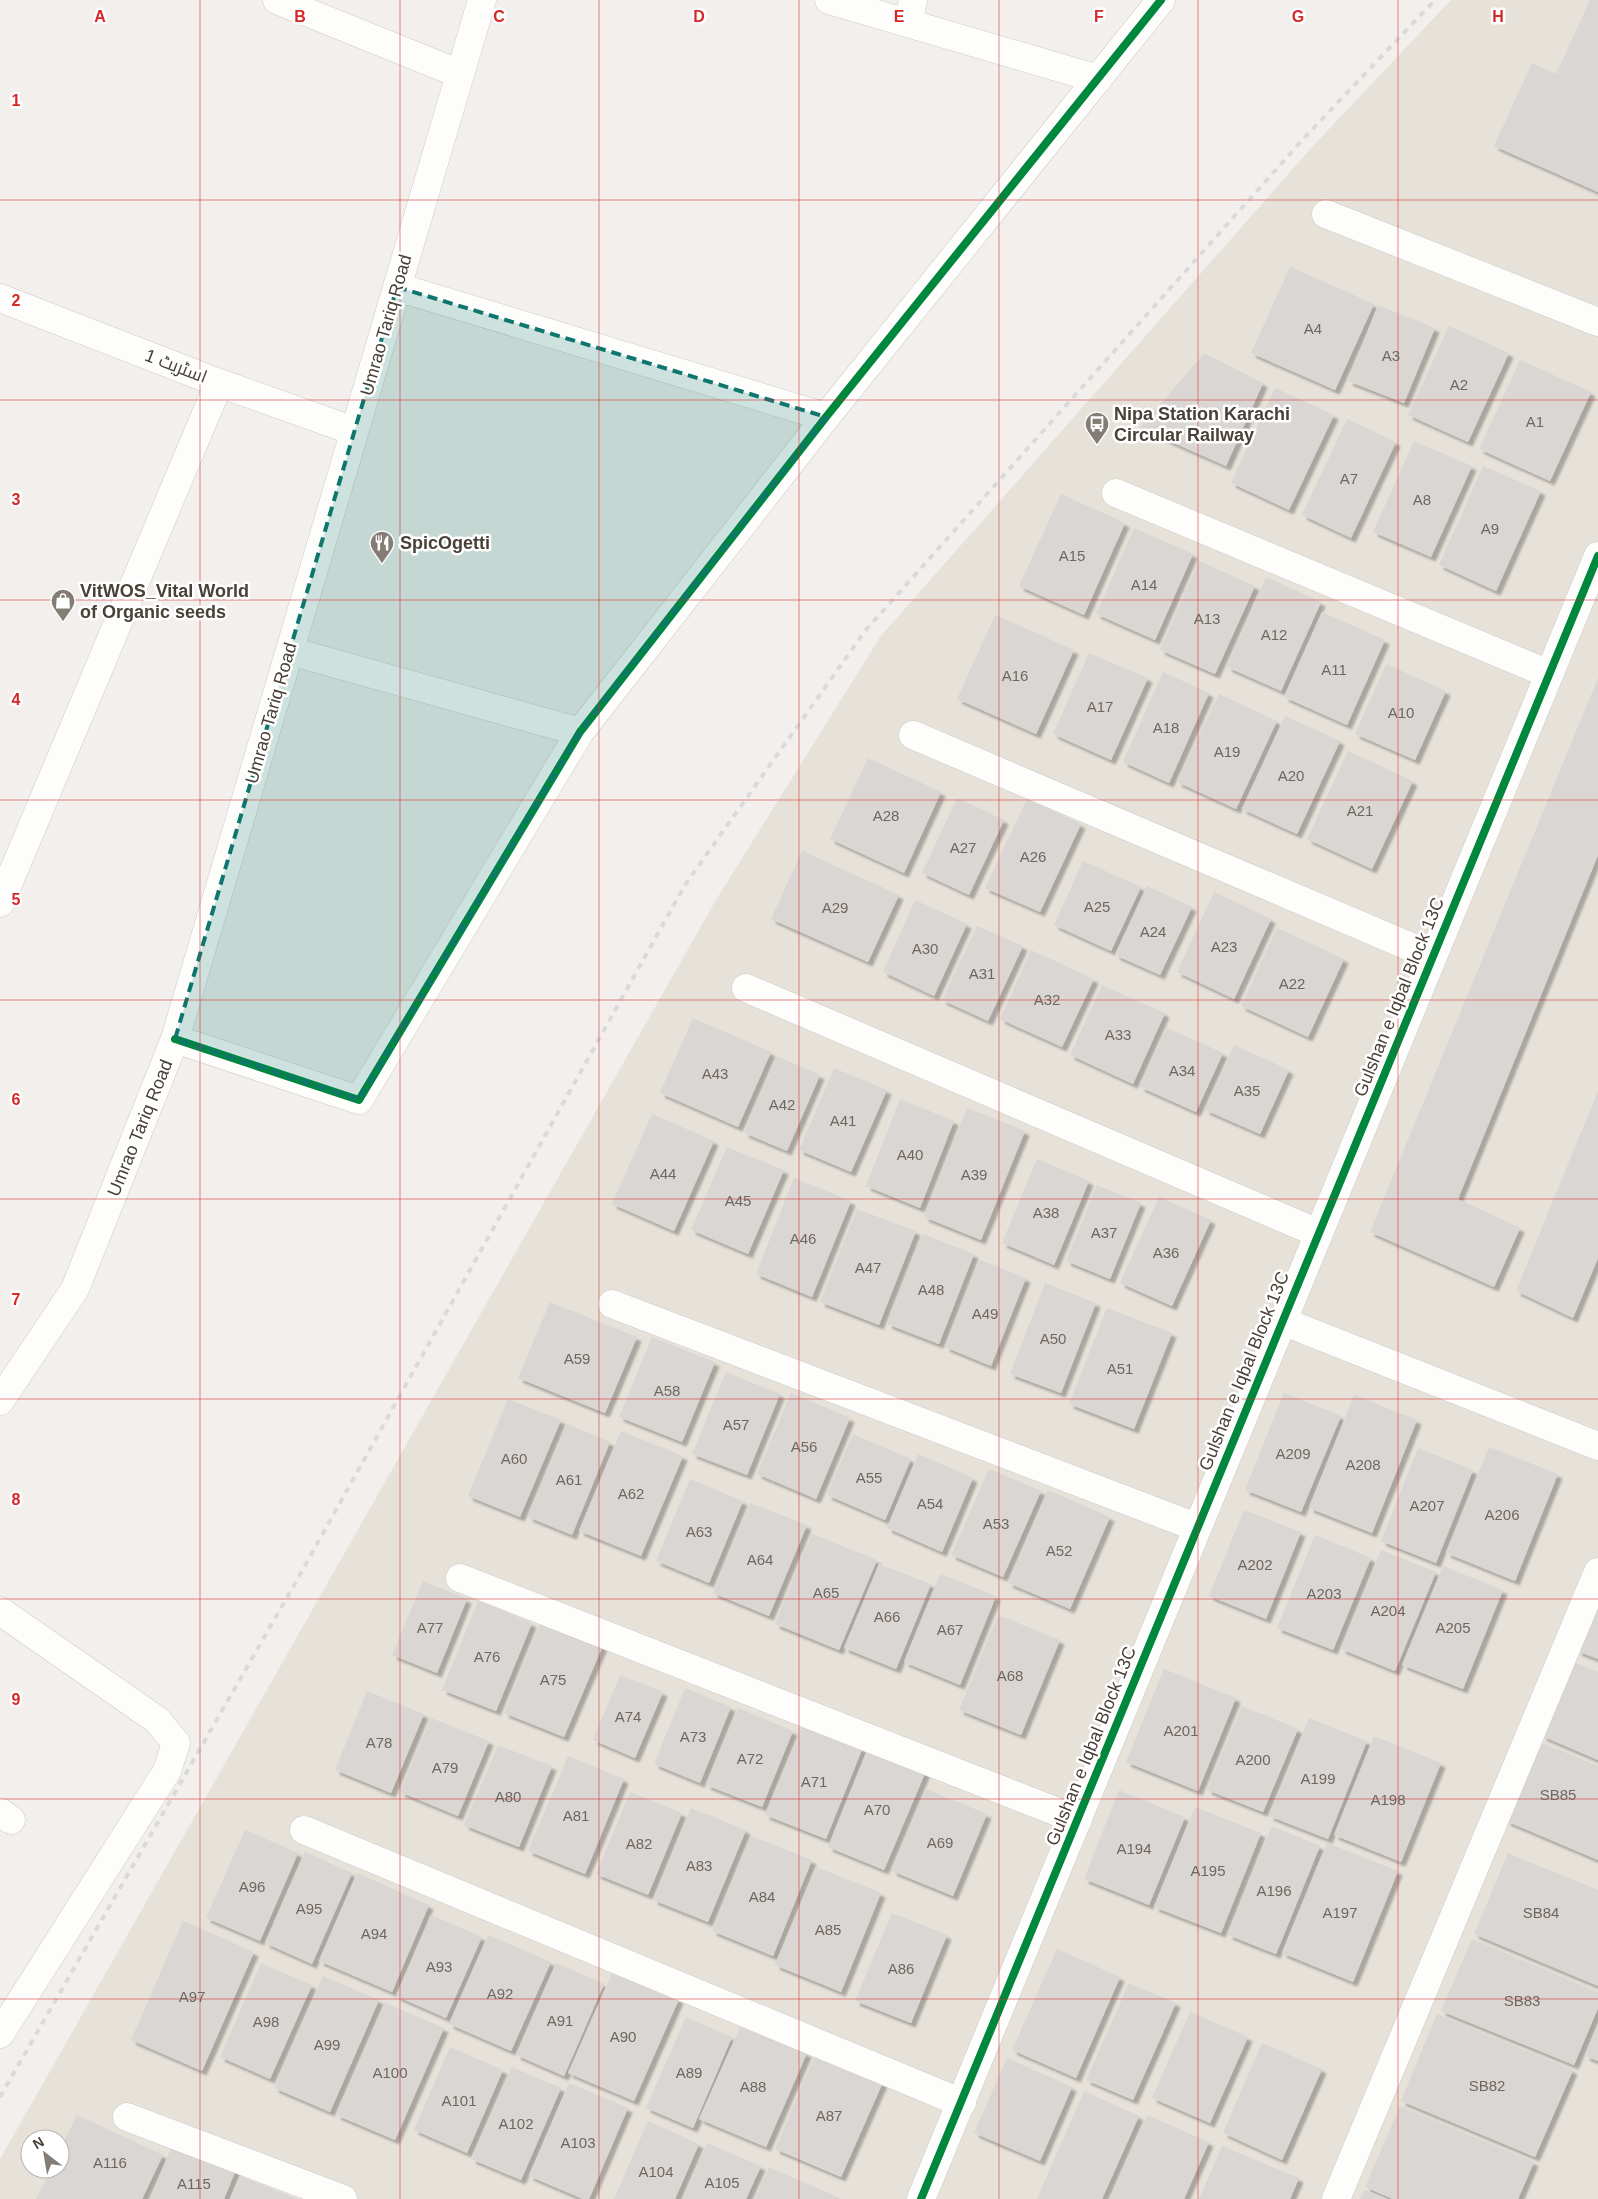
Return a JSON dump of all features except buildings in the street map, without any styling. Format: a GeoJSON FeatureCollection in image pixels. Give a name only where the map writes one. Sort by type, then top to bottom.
{"type":"FeatureCollection","features":[{"type":"Feature","properties":{"kind":"street"},"geometry":{"type":"LineString","coordinates":[[277,0],[460,74]]}},
{"type":"Feature","properties":{"kind":"street","name":"Umrao Tariq Road"},"geometry":{"type":"LineString","coordinates":[[0,1401],[75,1289],[175,1039],[482,0]]}},
{"type":"Feature","properties":{"kind":"street"},"geometry":{"type":"LineString","coordinates":[[829,0],[911,12],[1098,80]]}},
{"type":"Feature","properties":{"kind":"street"},"geometry":{"type":"LineString","coordinates":[[175,1039],[359,1100],[580,732],[826,417],[1161,0]]}},
{"type":"Feature","properties":{"kind":"street"},"geometry":{"type":"LineString","coordinates":[[1326,214],[1598,322]]}},
{"type":"Feature","properties":{"kind":"street"},"geometry":{"type":"LineString","coordinates":[[397,287],[826,417]]}},
{"type":"Feature","properties":{"kind":"street","name":"اسٹریٹ 1"},"geometry":{"type":"LineString","coordinates":[[0,298],[219,383],[354,431]]}},
{"type":"Feature","properties":{"kind":"street"},"geometry":{"type":"LineString","coordinates":[[0,903],[219,383]]}},
{"type":"Feature","properties":{"kind":"street"},"geometry":{"type":"LineString","coordinates":[[1116,493],[1549,674]]}},
{"type":"Feature","properties":{"kind":"street","name":"Gulshan e Iqbal Block 13C"},"geometry":{"type":"LineString","coordinates":[[928,2197],[962,2103],[1196,1527],[1598,556]]}},
{"type":"Feature","properties":{"kind":"street"},"geometry":{"type":"LineString","coordinates":[[290,651],[580,732]]}},
{"type":"Feature","properties":{"kind":"street"},"geometry":{"type":"LineString","coordinates":[[913,735],[1432,956]]}},
{"type":"Feature","properties":{"kind":"street"},"geometry":{"type":"LineString","coordinates":[[746,988],[1318,1233]]}},
{"type":"Feature","properties":{"kind":"street"},"geometry":{"type":"LineString","coordinates":[[612,1304],[1196,1527]]}},
{"type":"Feature","properties":{"kind":"street"},"geometry":{"type":"LineString","coordinates":[[1282,1321],[1598,1446]]}},
{"type":"Feature","properties":{"kind":"street"},"geometry":{"type":"LineString","coordinates":[[1336,2199],[1598,1572]]}},
{"type":"Feature","properties":{"kind":"street"},"geometry":{"type":"LineString","coordinates":[[460,1578],[1078,1820]]}},
{"type":"Feature","properties":{"kind":"street"},"geometry":{"type":"LineString","coordinates":[[0,1611],[157,1720],[176,1743],[168,1771],[0,2034]]}},
{"type":"Feature","properties":{"kind":"street"},"geometry":{"type":"LineString","coordinates":[[304,1830],[962,2103]]}},
{"type":"Feature","properties":{"kind":"street"},"geometry":{"type":"LineString","coordinates":[[127,2117],[343,2199]]}},
{"type":"Feature","properties":{"kind":"highlighted area"},"geometry":{"type":"Polygon","coordinates":[[[397,287],[826,417],[580,732],[359,1100],[175,1039],[397,287]]]}},
{"type":"Feature","properties":{"kind":"shaded area"},"geometry":{"type":"Polygon","coordinates":[[[1451,0],[1598,0],[1598,2199],[0,2199],[0,2159],[716,900],[880,637],[1313,146],[1451,0]]]}},
{"type":"Feature","properties":{"kind":"railway"},"geometry":{"type":"LineString","coordinates":[[0,2097],[293,1587],[685,885],[865,631],[1305,137],[1435,0]]}},
{"type":"Feature","properties":{"kind":"cycle path"},"geometry":{"type":"LineString","coordinates":[[175,1039],[359,1100],[580,732],[826,417],[1161,0]]}},
{"type":"Feature","properties":{"kind":"cycle path"},"geometry":{"type":"LineString","coordinates":[[921,2199],[1598,556]]}},
{"type":"Feature","properties":{"kind":"place","name":"Nipa Station Karachi Circular Railway"},"geometry":{"type":"Point","coordinates":[1097,445]}},
{"type":"Feature","properties":{"kind":"place","name":"SpicOgetti"},"geometry":{"type":"Point","coordinates":[382,564]}},
{"type":"Feature","properties":{"kind":"place","name":"VitWOS_Vital World of Organic seeds"},"geometry":{"type":"Point","coordinates":[63,622]}}]}
